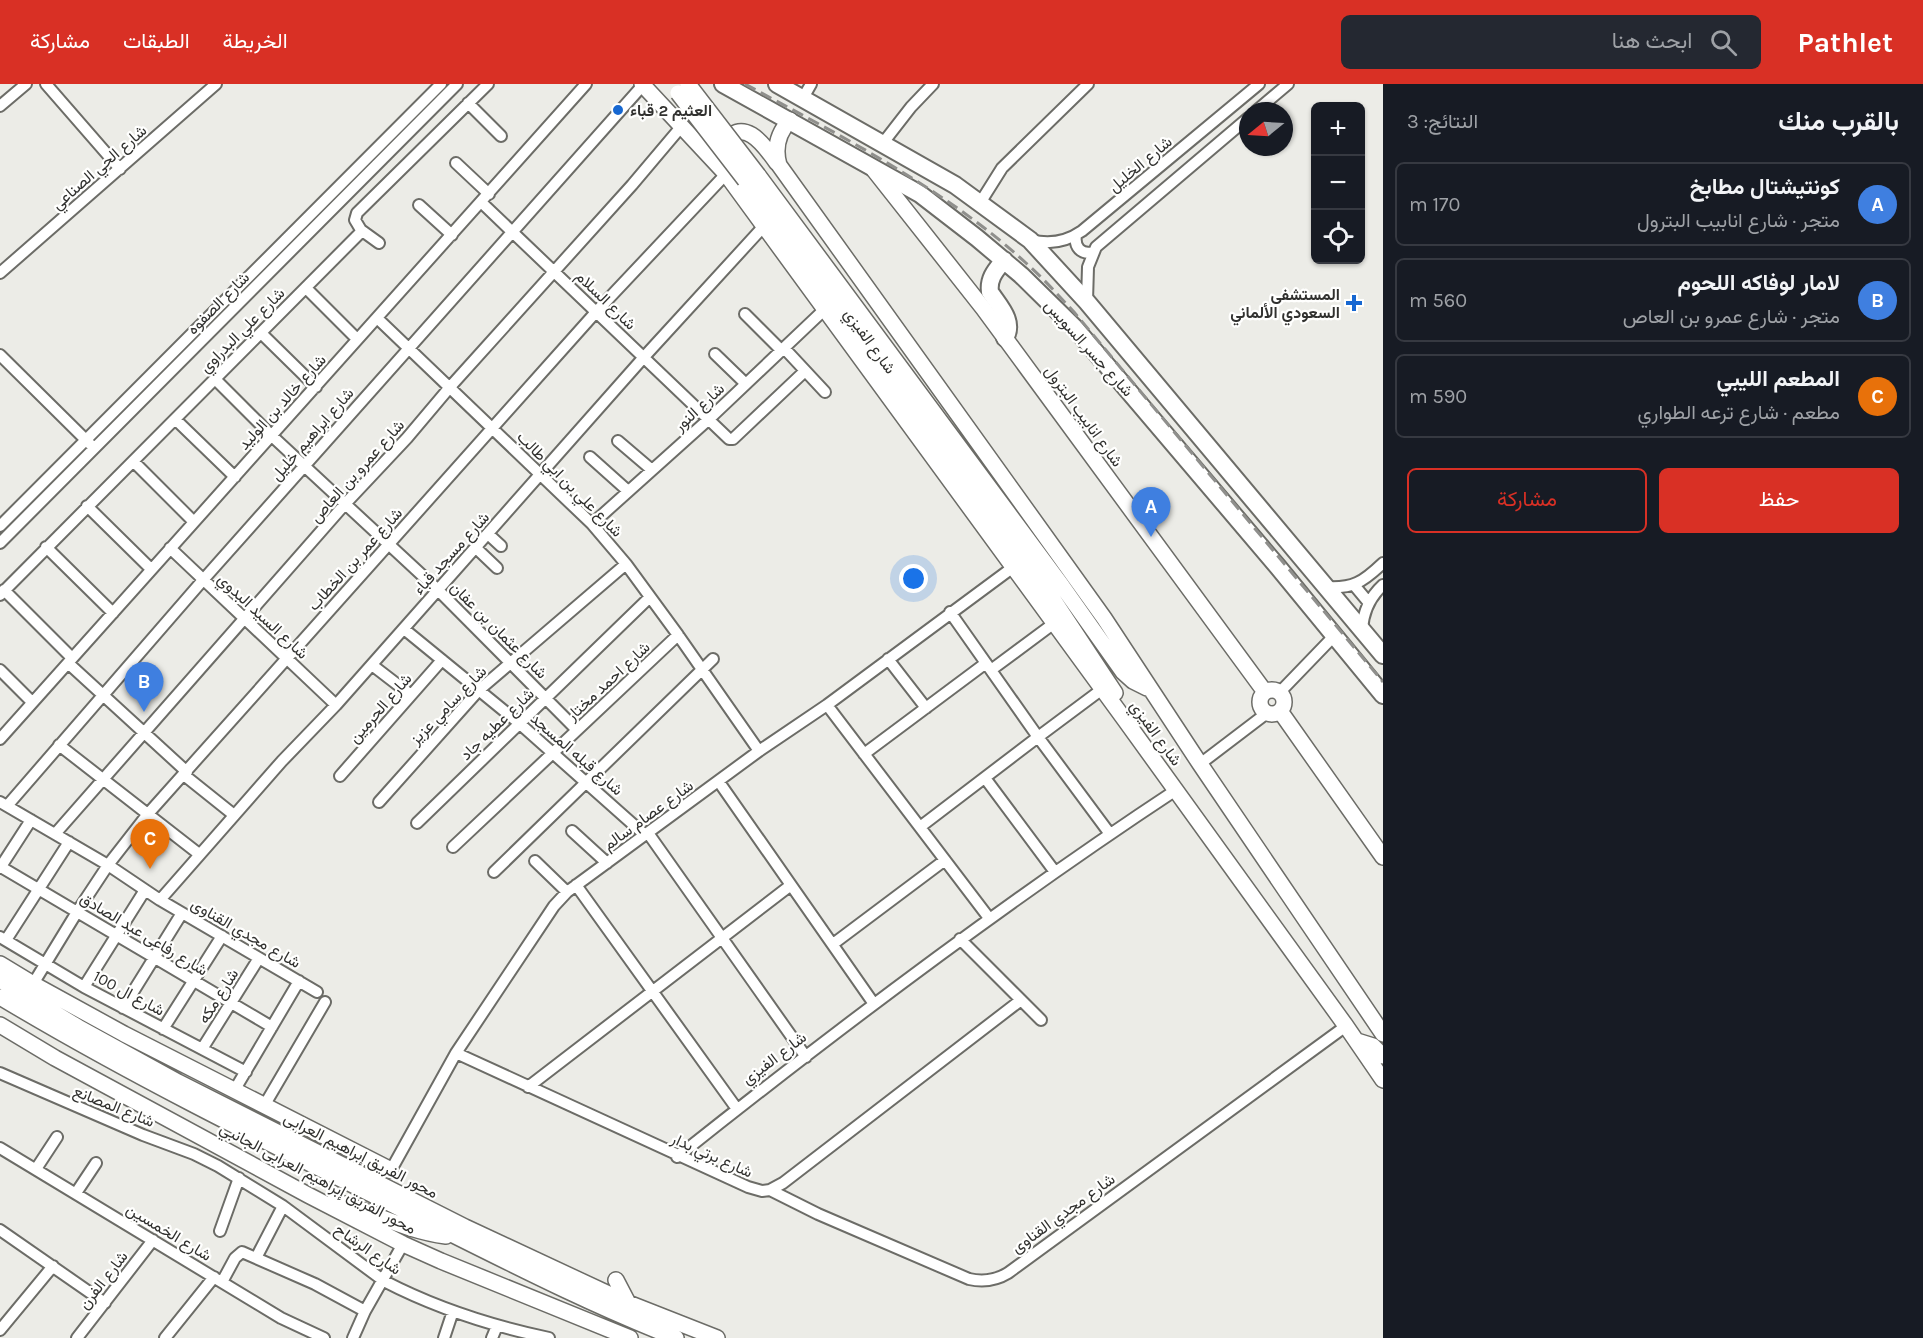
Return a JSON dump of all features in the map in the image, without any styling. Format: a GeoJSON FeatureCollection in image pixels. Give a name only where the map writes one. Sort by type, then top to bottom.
{"type":"FeatureCollection","features":[{"type":"Feature","properties":{"kind":"main road"},"geometry":{"type":"LineString","coordinates":[[671,84],[751,178],[1060,583],[1123,672],[1133,681],[1150,689]]}},
{"type":"Feature","properties":{"kind":"main road"},"geometry":{"type":"LineString","coordinates":[[688,84],[751,178],[1041,581],[1116,694],[1125,720]]}},
{"type":"Feature","properties":{"kind":"main road","name":"شارع جسر السويس"},"geometry":{"type":"LineString","coordinates":[[723,84],[920,194],[1004,260],[1075,328],[1278,567],[1383,695]]}},
{"type":"Feature","properties":{"kind":"main road","name":"شارع جسر السويس"},"geometry":{"type":"LineString","coordinates":[[777,84],[807,91],[883,143],[954,185],[1030,240],[1086,302],[1383,656]]}},
{"type":"Feature","properties":{"kind":"main road","name":"شارع الفيزي"},"geometry":{"type":"LineString","coordinates":[[642,85],[726,174],[1176,790]]}},
{"type":"Feature","properties":{"kind":"main road"},"geometry":{"type":"LineString","coordinates":[[779,165],[777,144],[781,131],[790,120]]}},
{"type":"Feature","properties":{"kind":"main road"},"geometry":{"type":"LineString","coordinates":[[726,174],[719,164],[719,152],[724,140],[740,132],[747,132],[758,138],[1104,618],[1383,1034]]}},
{"type":"Feature","properties":{"kind":"main road","name":"شارع انابيب البترول"},"geometry":{"type":"LineString","coordinates":[[870,165],[1005,338],[1272,692]]}},
{"type":"Feature","properties":{"kind":"main road"},"geometry":{"type":"LineString","coordinates":[[1004,260],[991,277],[989,287],[1008,320],[1009,329],[1005,338]]}},
{"type":"Feature","properties":{"kind":"main road"},"geometry":{"type":"LineString","coordinates":[[1273,712],[1285,702],[1272,692],[1261,698],[1260,705],[1273,712],[1383,857]]}},
{"type":"Feature","properties":{"kind":"main road"},"geometry":{"type":"LineString","coordinates":[[1176,790],[1383,1080]]}},
{"type":"Feature","properties":{"kind":"main road"},"geometry":{"type":"LineString","coordinates":[[0,964],[29,990],[391,1170]]}},
{"type":"Feature","properties":{"kind":"main road","name":"محور الفريق إبراهيم العرابى"},"geometry":{"type":"LineString","coordinates":[[0,980],[29,990],[88,1032],[227,1107],[465,1227],[628,1303],[717,1338]]}},
{"type":"Feature","properties":{"kind":"main road","name":"محور الفريق إبراهيم العرابى"},"geometry":{"type":"LineString","coordinates":[[0,997],[68,1038],[167,1092],[577,1295],[676,1338]]}},
{"type":"Feature","properties":{"kind":"main road","name":"محور الفريق إبراهيم العرابى الجانبي"},"geometry":{"type":"LineString","coordinates":[[0,1025],[55,1058],[308,1196],[404,1244],[630,1338]]}},
{"type":"Feature","properties":{"kind":"main road"},"geometry":{"type":"LineString","coordinates":[[1357,1041],[1373,1046],[1383,1056]]}},
{"type":"Feature","properties":{"kind":"main road"},"geometry":{"type":"LineString","coordinates":[[308,1196],[358,1208],[406,1228],[457,1237]]}},
{"type":"Feature","properties":{"kind":"main road"},"geometry":{"type":"LineString","coordinates":[[616,1280],[628,1303]]}},
{"type":"Feature","properties":{"kind":"street"},"geometry":{"type":"LineString","coordinates":[[0,106],[26,84]]}},
{"type":"Feature","properties":{"kind":"street"},"geometry":{"type":"LineString","coordinates":[[46,84],[120,169]]}},
{"type":"Feature","properties":{"kind":"street","name":"شارع الحي الصناعي"},"geometry":{"type":"LineString","coordinates":[[0,273],[216,84]]}},
{"type":"Feature","properties":{"kind":"street","name":"شارع الصفوه"},"geometry":{"type":"LineString","coordinates":[[0,526],[441,84]]}},
{"type":"Feature","properties":{"kind":"street","name":"شارع الصفوه"},"geometry":{"type":"LineString","coordinates":[[0,543],[457,84]]}},
{"type":"Feature","properties":{"kind":"street"},"geometry":{"type":"LineString","coordinates":[[380,243],[361,230],[355,220],[357,213],[488,84]]}},
{"type":"Feature","properties":{"kind":"street","name":"شارع خالد بن الوليد"},"geometry":{"type":"LineString","coordinates":[[0,739],[586,84]]}},
{"type":"Feature","properties":{"kind":"street"},"geometry":{"type":"LineString","coordinates":[[883,143],[911,107],[933,84]]}},
{"type":"Feature","properties":{"kind":"street"},"geometry":{"type":"LineString","coordinates":[[980,203],[1007,163],[1088,84]]}},
{"type":"Feature","properties":{"kind":"street","name":"شارع الخليل"},"geometry":{"type":"LineString","coordinates":[[1030,240],[1055,243],[1076,235],[1259,84]]}},
{"type":"Feature","properties":{"kind":"street"},"geometry":{"type":"LineString","coordinates":[[1267,102],[1288,84]]}},
{"type":"Feature","properties":{"kind":"street","name":"شارع ابراهيم خليل"},"geometry":{"type":"LineString","coordinates":[[3,804],[59,745],[642,85]]}},
{"type":"Feature","properties":{"kind":"street"},"geometry":{"type":"LineString","coordinates":[[468,103],[501,136]]}},
{"type":"Feature","properties":{"kind":"street","name":"شارع الخليل"},"geometry":{"type":"LineString","coordinates":[[1093,252],[1239,126]]}},
{"type":"Feature","properties":{"kind":"street","name":"شارع عمرو بن العاص"},"geometry":{"type":"LineString","coordinates":[[55,834],[681,127]]}},
{"type":"Feature","properties":{"kind":"street","name":"شارع السلام"},"geometry":{"type":"LineString","coordinates":[[456,163],[512,231],[729,439],[733,439],[805,371]]}},
{"type":"Feature","properties":{"kind":"street","name":"شارع عمر بن الخطاب"},"geometry":{"type":"LineString","coordinates":[[29,990],[108,865],[147,816],[596,312],[726,174]]}},
{"type":"Feature","properties":{"kind":"street"},"geometry":{"type":"LineString","coordinates":[[419,205],[452,235]]}},
{"type":"Feature","properties":{"kind":"street","name":"شارع مسجد قباء"},"geometry":{"type":"LineString","coordinates":[[160,900],[282,761],[372,665],[644,357],[764,226]]}},
{"type":"Feature","properties":{"kind":"street","name":"شارع علي البدراوي"},"geometry":{"type":"LineString","coordinates":[[2,592],[134,462],[361,230]]}},
{"type":"Feature","properties":{"kind":"street"},"geometry":{"type":"LineString","coordinates":[[1076,235],[1075,242],[1080,250],[1086,253],[1093,252],[1087,276],[1086,302]]}},
{"type":"Feature","properties":{"kind":"street"},"geometry":{"type":"LineString","coordinates":[[306,288],[357,339]]}},
{"type":"Feature","properties":{"kind":"street","name":"شارع النور"},"geometry":{"type":"LineString","coordinates":[[592,524],[709,419],[825,309]]}},
{"type":"Feature","properties":{"kind":"street"},"geometry":{"type":"LineString","coordinates":[[745,314],[825,392]]}},
{"type":"Feature","properties":{"kind":"street","name":"شارع علي بن ابي طالب"},"geometry":{"type":"LineString","coordinates":[[377,318],[592,524],[626,564],[759,751]]}},
{"type":"Feature","properties":{"kind":"street"},"geometry":{"type":"LineString","coordinates":[[261,333],[316,387]]}},
{"type":"Feature","properties":{"kind":"street"},"geometry":{"type":"LineString","coordinates":[[715,354],[746,384]]}},
{"type":"Feature","properties":{"kind":"street"},"geometry":{"type":"LineString","coordinates":[[0,355],[95,448]]}},
{"type":"Feature","properties":{"kind":"street","name":"شارع عثمان بن عفان"},"geometry":{"type":"LineString","coordinates":[[215,379],[272,436],[438,590],[577,730]]}},
{"type":"Feature","properties":{"kind":"street"},"geometry":{"type":"LineString","coordinates":[[175,419],[235,477]]}},
{"type":"Feature","properties":{"kind":"street"},"geometry":{"type":"LineString","coordinates":[[618,441],[652,470]]}},
{"type":"Feature","properties":{"kind":"street"},"geometry":{"type":"LineString","coordinates":[[590,457],[628,491]]}},
{"type":"Feature","properties":{"kind":"street"},"geometry":{"type":"LineString","coordinates":[[134,462],[194,522]]}},
{"type":"Feature","properties":{"kind":"street"},"geometry":{"type":"LineString","coordinates":[[87,506],[151,569]]}},
{"type":"Feature","properties":{"kind":"street"},"geometry":{"type":"LineString","coordinates":[[488,534],[501,546]]}},
{"type":"Feature","properties":{"kind":"street"},"geometry":{"type":"LineString","coordinates":[[46,547],[113,613]]}},
{"type":"Feature","properties":{"kind":"street","name":"شارع السيد البدوي"},"geometry":{"type":"LineString","coordinates":[[170,548],[336,705]]}},
{"type":"Feature","properties":{"kind":"street"},"geometry":{"type":"LineString","coordinates":[[476,548],[497,568]]}},
{"type":"Feature","properties":{"kind":"street"},"geometry":{"type":"LineString","coordinates":[[1325,587],[1345,588],[1354,585],[1367,578],[1383,563]]}},
{"type":"Feature","properties":{"kind":"street","name":"شارع سامي عزيز"},"geometry":{"type":"LineString","coordinates":[[378,802],[479,690],[626,564]]}},
{"type":"Feature","properties":{"kind":"street","name":"شارع عصام سالم"},"geometry":{"type":"LineString","coordinates":[[391,1170],[456,1053],[554,906],[572,889],[646,834],[759,751],[827,705],[1012,568]]}},
{"type":"Feature","properties":{"kind":"street"},"geometry":{"type":"LineString","coordinates":[[1354,585],[1369,603]]}},
{"type":"Feature","properties":{"kind":"street"},"geometry":{"type":"LineString","coordinates":[[1362,630],[1369,603],[1383,585]]}},
{"type":"Feature","properties":{"kind":"street"},"geometry":{"type":"LineString","coordinates":[[2,592],[102,694],[234,815]]}},
{"type":"Feature","properties":{"kind":"street","name":"شارع عطيه جاد"},"geometry":{"type":"LineString","coordinates":[[417,823],[650,597]]}},
{"type":"Feature","properties":{"kind":"street"},"geometry":{"type":"LineString","coordinates":[[950,612],[1110,834]]}},
{"type":"Feature","properties":{"kind":"street"},"geometry":{"type":"LineString","coordinates":[[864,754],[926,708],[1053,624]]}},
{"type":"Feature","properties":{"kind":"street","name":"شارع قبله المسجد"},"geometry":{"type":"LineString","coordinates":[[404,629],[519,723],[646,834],[723,938],[806,1057]]}},
{"type":"Feature","properties":{"kind":"street","name":"شارع احمد مختار"},"geometry":{"type":"LineString","coordinates":[[453,848],[678,635]]}},
{"type":"Feature","properties":{"kind":"street"},"geometry":{"type":"LineString","coordinates":[[1272,692],[1334,636]]}},
{"type":"Feature","properties":{"kind":"street"},"geometry":{"type":"LineString","coordinates":[[494,873],[713,659]]}},
{"type":"Feature","properties":{"kind":"street"},"geometry":{"type":"LineString","coordinates":[[888,659],[926,708]]}},
{"type":"Feature","properties":{"kind":"street","name":"شارع الحرمين"},"geometry":{"type":"LineString","coordinates":[[340,776],[442,660]]}},
{"type":"Feature","properties":{"kind":"street"},"geometry":{"type":"LineString","coordinates":[[372,665],[411,695]]}},
{"type":"Feature","properties":{"kind":"street"},"geometry":{"type":"LineString","coordinates":[[0,670],[32,702]]}},
{"type":"Feature","properties":{"kind":"street"},"geometry":{"type":"LineString","coordinates":[[920,827],[1101,690]]}},
{"type":"Feature","properties":{"kind":"street"},"geometry":{"type":"LineString","coordinates":[[827,705],[989,918]]}},
{"type":"Feature","properties":{"kind":"street"},"geometry":{"type":"LineString","coordinates":[[1200,764],[1273,712]]}},
{"type":"Feature","properties":{"kind":"street"},"geometry":{"type":"LineString","coordinates":[[59,745],[147,816],[199,854]]}},
{"type":"Feature","properties":{"kind":"street"},"geometry":{"type":"LineString","coordinates":[[985,778],[1055,872]]}},
{"type":"Feature","properties":{"kind":"street"},"geometry":{"type":"LineString","coordinates":[[719,782],[874,1004]]}},
{"type":"Feature","properties":{"kind":"street","name":"شارع الفيزي"},"geometry":{"type":"LineString","coordinates":[[677,1156],[960,939],[1176,790]]}},
{"type":"Feature","properties":{"kind":"street","name":"شارع مجدي القناوى"},"geometry":{"type":"LineString","coordinates":[[3,804],[317,992]]}},
{"type":"Feature","properties":{"kind":"street"},"geometry":{"type":"LineString","coordinates":[[0,867],[31,820]]}},
{"type":"Feature","properties":{"kind":"street"},"geometry":{"type":"LineString","coordinates":[[572,831],[607,863]]}},
{"type":"Feature","properties":{"kind":"street"},"geometry":{"type":"LineString","coordinates":[[3,938],[39,889],[69,842]]}},
{"type":"Feature","properties":{"kind":"street"},"geometry":{"type":"LineString","coordinates":[[833,944],[945,860]]}},
{"type":"Feature","properties":{"kind":"street"},"geometry":{"type":"LineString","coordinates":[[535,861],[572,889],[652,992],[737,1109]]}},
{"type":"Feature","properties":{"kind":"street","name":"شارع رفاعى عبد الصادق"},"geometry":{"type":"LineString","coordinates":[[0,867],[272,1027]]}},
{"type":"Feature","properties":{"kind":"street"},"geometry":{"type":"LineString","coordinates":[[528,1087],[791,885]]}},
{"type":"Feature","properties":{"kind":"street"},"geometry":{"type":"LineString","coordinates":[[84,987],[145,890]]}},
{"type":"Feature","properties":{"kind":"street"},"geometry":{"type":"LineString","coordinates":[[123,1008],[182,913]]}},
{"type":"Feature","properties":{"kind":"street"},"geometry":{"type":"LineString","coordinates":[[163,1029],[222,936]]}},
{"type":"Feature","properties":{"kind":"street","name":"شارع ال 100"},"geometry":{"type":"LineString","coordinates":[[3,938],[84,987],[246,1072]]}},
{"type":"Feature","properties":{"kind":"street"},"geometry":{"type":"LineString","coordinates":[[960,939],[1041,1020]]}},
{"type":"Feature","properties":{"kind":"street","name":"شارع مكه"},"geometry":{"type":"LineString","coordinates":[[202,1049],[259,958]]}},
{"type":"Feature","properties":{"kind":"street"},"geometry":{"type":"LineString","coordinates":[[234,1091],[299,981]]}},
{"type":"Feature","properties":{"kind":"street","name":"شارع برتي بدار"},"geometry":{"type":"LineString","coordinates":[[456,1053],[677,1156],[755,1190],[770,1190],[783,1183],[1021,1000]]}},
{"type":"Feature","properties":{"kind":"street"},"geometry":{"type":"LineString","coordinates":[[264,1106],[325,1002]]}},
{"type":"Feature","properties":{"kind":"street","name":"شارع مجدي القناوى"},"geometry":{"type":"LineString","coordinates":[[770,1190],[818,1214],[969,1278],[982,1281],[996,1279],[1008,1273],[1346,1026]]}},
{"type":"Feature","properties":{"kind":"street","name":"شارع المصانع"},"geometry":{"type":"LineString","coordinates":[[0,1073],[218,1166]]}},
{"type":"Feature","properties":{"kind":"street"},"geometry":{"type":"LineString","coordinates":[[36,1169],[57,1137]]}},
{"type":"Feature","properties":{"kind":"street","name":"شارع الخمسين"},"geometry":{"type":"LineString","coordinates":[[0,1148],[281,1318],[324,1338]]}},
{"type":"Feature","properties":{"kind":"street"},"geometry":{"type":"LineString","coordinates":[[76,1193],[96,1163]]}},
{"type":"Feature","properties":{"kind":"street","name":"شارع الرشاح"},"geometry":{"type":"LineString","coordinates":[[218,1166],[282,1206],[384,1281],[424,1301],[526,1336],[549,1338]]}},
{"type":"Feature","properties":{"kind":"street"},"geometry":{"type":"LineString","coordinates":[[220,1231],[239,1178]]}},
{"type":"Feature","properties":{"kind":"street"},"geometry":{"type":"LineString","coordinates":[[256,1258],[282,1206]]}},
{"type":"Feature","properties":{"kind":"street"},"geometry":{"type":"LineString","coordinates":[[0,1230],[105,1303]]}},
{"type":"Feature","properties":{"kind":"street","name":"شارع الفرن"},"geometry":{"type":"LineString","coordinates":[[77,1338],[153,1240]]}},
{"type":"Feature","properties":{"kind":"street"},"geometry":{"type":"LineString","coordinates":[[353,1338],[365,1311],[404,1244]]}},
{"type":"Feature","properties":{"kind":"street"},"geometry":{"type":"LineString","coordinates":[[181,1338],[168,1334],[218,1280],[237,1254],[242,1252],[315,1284],[365,1311]]}},
{"type":"Feature","properties":{"kind":"street"},"geometry":{"type":"LineString","coordinates":[[0,1330],[52,1266]]}},
{"type":"Feature","properties":{"kind":"street"},"geometry":{"type":"LineString","coordinates":[[444,1338],[453,1311]]}},
{"type":"Feature","properties":{"kind":"street"},"geometry":{"type":"LineString","coordinates":[[492,1338],[497,1326]]}},
{"type":"Feature","properties":{"kind":"railway"},"geometry":{"type":"LineString","coordinates":[[745,84],[891,165],[927,188],[995,236],[1032,269],[1074,312],[1383,682]]}},
{"type":"Feature","properties":{"kind":"place","name":"العثيم 2 قباء"},"geometry":{"type":"Point","coordinates":[618,110]}},
{"type":"Feature","properties":{"kind":"place","name":"المستشفى السعودي الألماني"},"geometry":{"type":"Point","coordinates":[1354,303]}},
{"type":"Feature","properties":{"kind":"place","name":"كونتيشتال مطابخ"},"geometry":{"type":"Point","coordinates":[1151,537]}},
{"type":"Feature","properties":{"kind":"place","name":"لامار لوفاكه اللحوم"},"geometry":{"type":"Point","coordinates":[144,712]}},
{"type":"Feature","properties":{"kind":"place","name":"المطعم الليبي"},"geometry":{"type":"Point","coordinates":[150,869]}}]}
